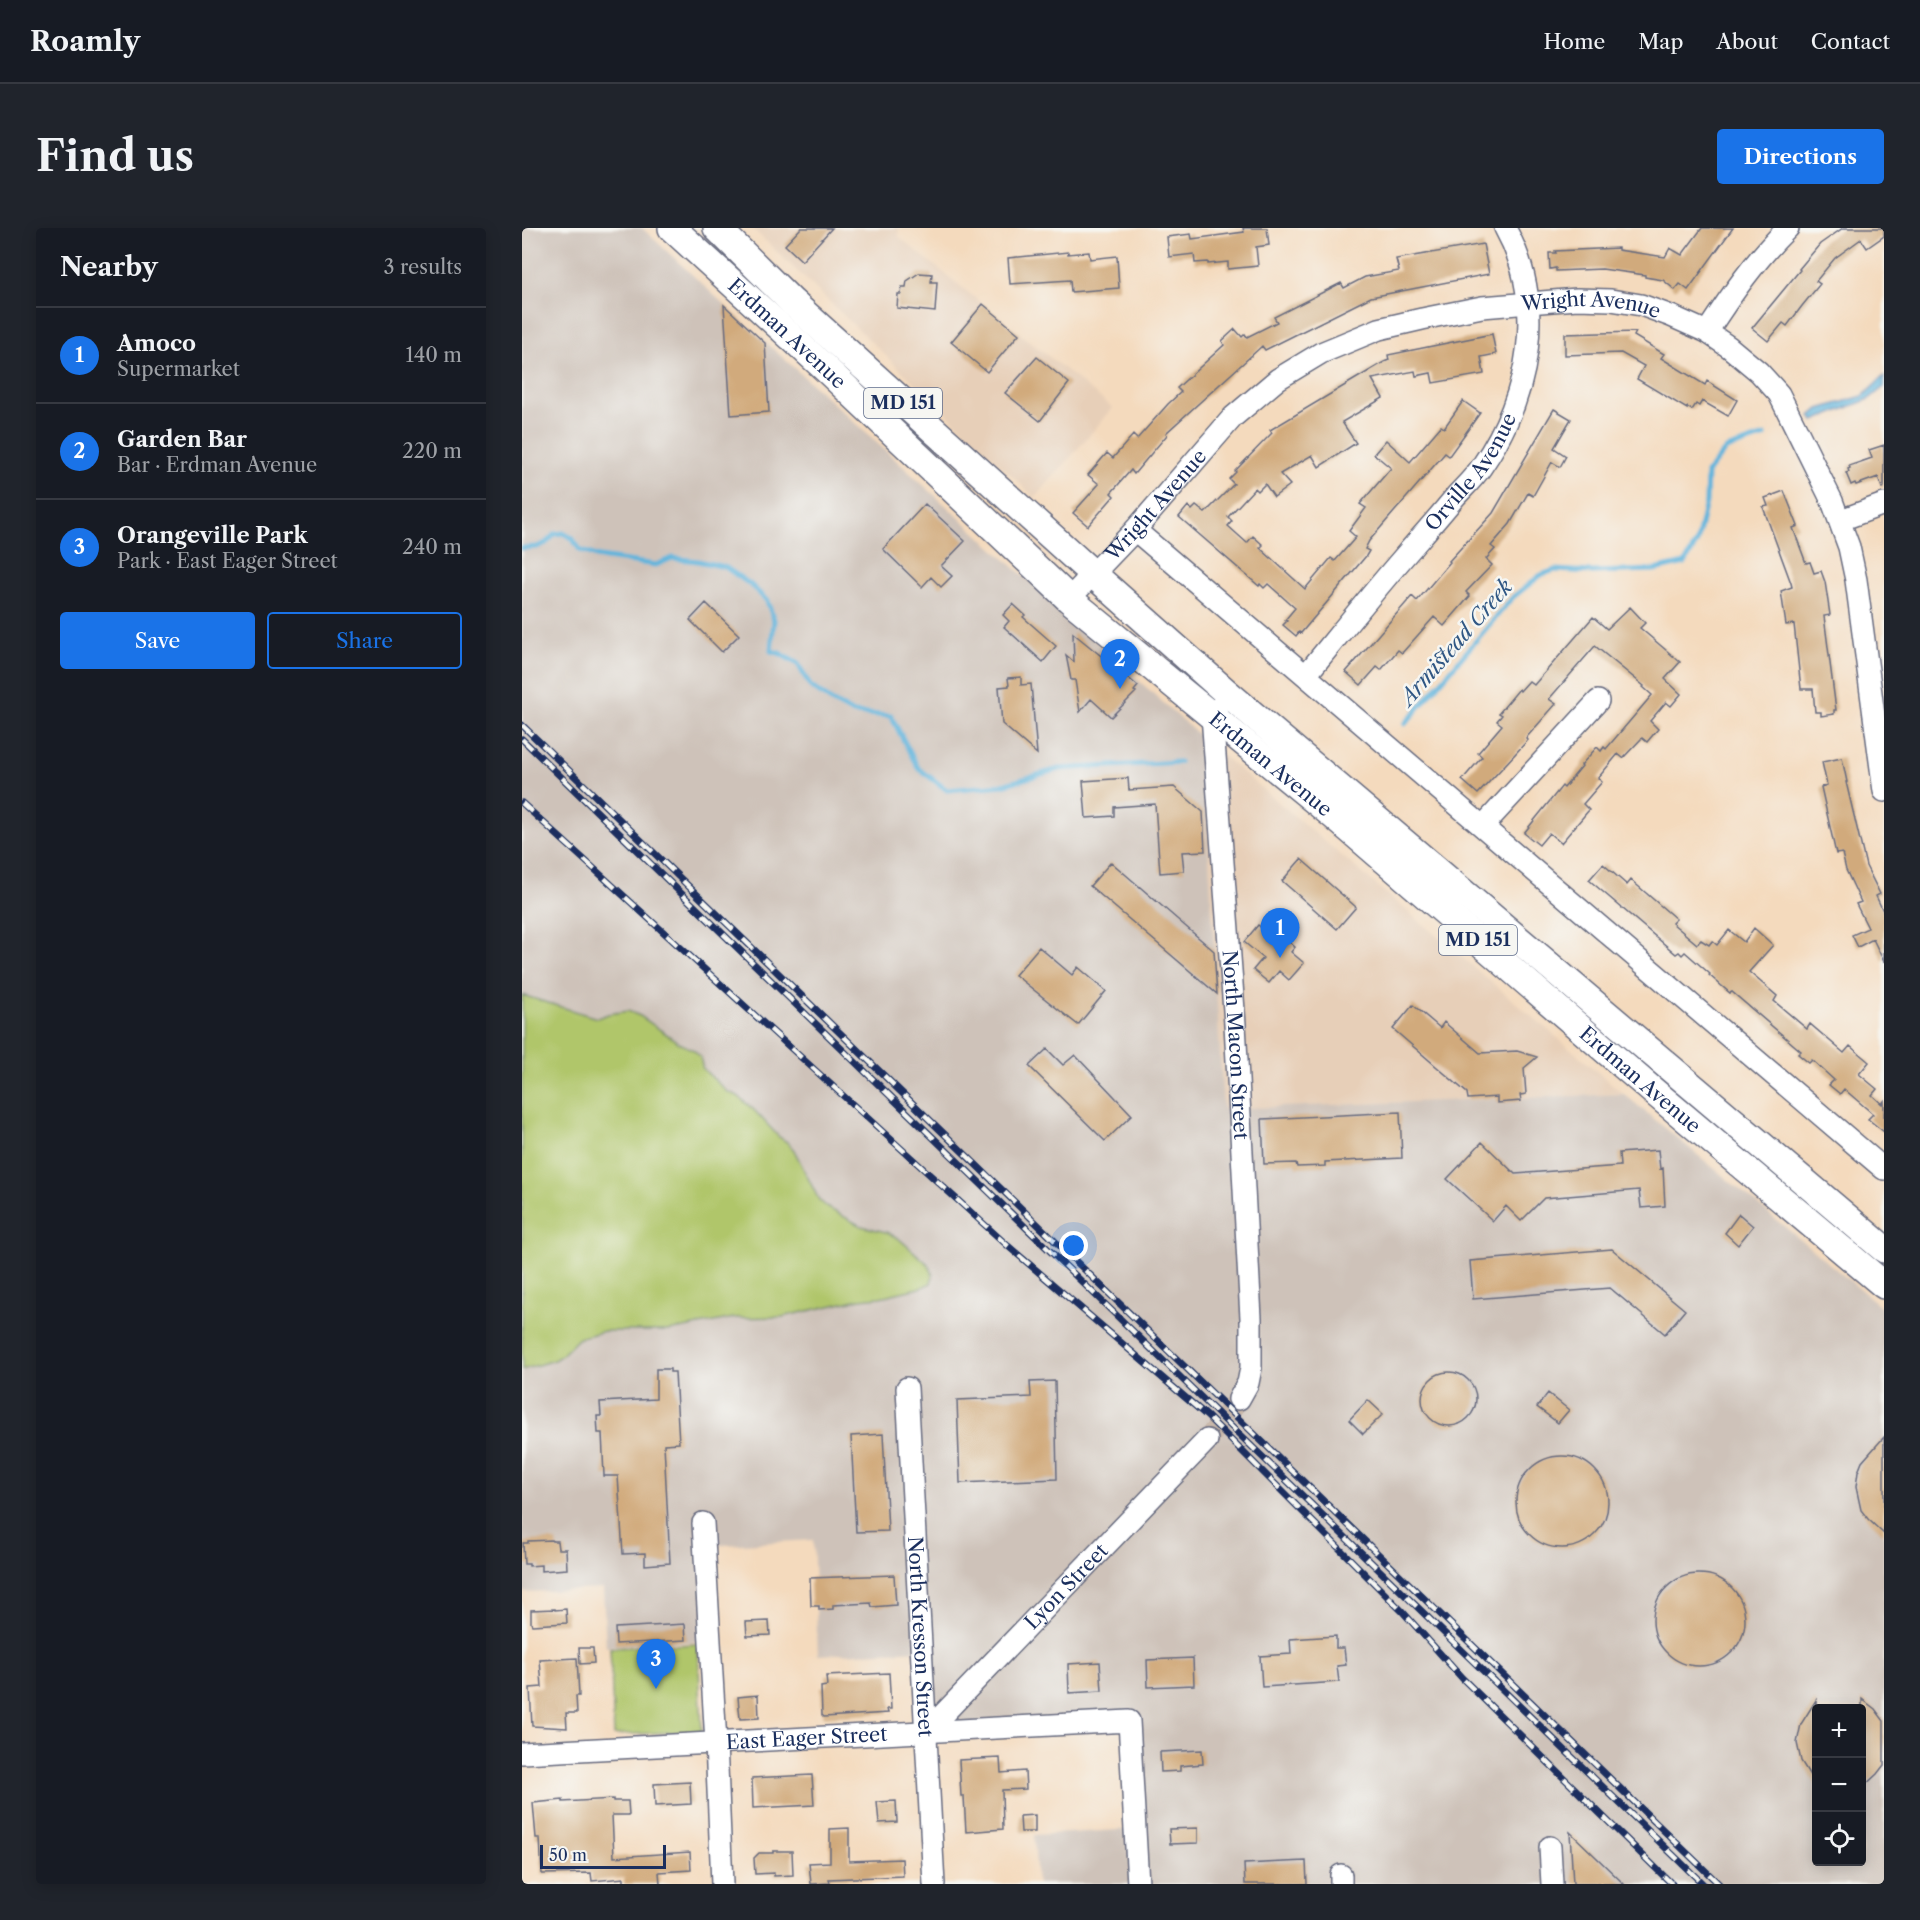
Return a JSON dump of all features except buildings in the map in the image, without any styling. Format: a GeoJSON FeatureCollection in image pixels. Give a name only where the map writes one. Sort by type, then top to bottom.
{"type":"FeatureCollection","features":[{"type":"Feature","properties":{"kind":"main road","name":"Erdman Avenue"},"geometry":{"type":"LineString","coordinates":[[672,228],[826,369],[1070,599],[1334,816],[1653,1091],[1884,1284]]}},
{"type":"Feature","properties":{"kind":"main road","name":"Erdman Avenue"},"geometry":{"type":"LineString","coordinates":[[717,228],[792,302],[1226,692],[1884,1249]]}},
{"type":"Feature","properties":{"kind":"street","name":"Orville Avenue"},"geometry":{"type":"LineString","coordinates":[[1306,675],[1482,466],[1504,428],[1519,393],[1527,362],[1529,304],[1521,268],[1512,240],[1505,228]]}},
{"type":"Feature","properties":{"kind":"street"},"geometry":{"type":"LineString","coordinates":[[1707,332],[1737,287],[1788,228]]}},
{"type":"Feature","properties":{"kind":"street","name":"Wright Avenue"},"geometry":{"type":"LineString","coordinates":[[1070,599],[1135,530],[1233,417],[1278,380],[1321,354],[1363,334],[1462,310],[1577,299],[1611,300],[1641,305],[1707,332],[1746,360],[1779,394],[1808,449],[1841,520],[1849,547],[1880,727],[1884,791]]}},
{"type":"Feature","properties":{"kind":"street"},"geometry":{"type":"LineString","coordinates":[[1841,520],[1884,504]]}},
{"type":"Feature","properties":{"kind":"street"},"geometry":{"type":"LineString","coordinates":[[1135,530],[1884,1169]]}},
{"type":"Feature","properties":{"kind":"street"},"geometry":{"type":"LineString","coordinates":[[1212,715],[1226,692]]}},
{"type":"Feature","properties":{"kind":"street"},"geometry":{"type":"LineString","coordinates":[[1483,826],[1598,701]]}},
{"type":"Feature","properties":{"kind":"street","name":"North Macon Street"},"geometry":{"type":"LineString","coordinates":[[1212,715],[1235,1024],[1251,1318],[1251,1368],[1248,1383],[1239,1400]]}},
{"type":"Feature","properties":{"kind":"street","name":"North Kresson Street"},"geometry":{"type":"LineString","coordinates":[[907,1388],[934,1884]]}},
{"type":"Feature","properties":{"kind":"street","name":"Lyon Street"},"geometry":{"type":"LineString","coordinates":[[926,1731],[1207,1440]]}},
{"type":"Feature","properties":{"kind":"street"},"geometry":{"type":"LineString","coordinates":[[703,1523],[722,1884]]}},
{"type":"Feature","properties":{"kind":"street","name":"East Eager Street"},"geometry":{"type":"LineString","coordinates":[[522,1754],[1129,1721],[1138,1884]]}},
{"type":"Feature","properties":{"kind":"street"},"geometry":{"type":"LineString","coordinates":[[1550,1847],[1552,1884]]}},
{"type":"Feature","properties":{"kind":"shaded area"},"geometry":{"type":"Polygon","coordinates":[[[522,228],[642,228],[1202,738],[1223,1109],[1624,1094],[1884,1309],[1884,1884],[1037,1884],[1034,1835],[1135,1829],[1127,1723],[928,1735],[923,1650],[818,1655],[813,1540],[707,1546],[712,1641],[606,1647],[603,1589],[522,1592],[522,228]]]}},
{"type":"Feature","properties":{"kind":"shaded area"},"geometry":{"type":"Polygon","coordinates":[[[752,228],[898,228],[899,237],[1113,408],[1035,498],[752,228]]]}},
{"type":"Feature","properties":{"kind":"shaded area"},"geometry":{"type":"Polygon","coordinates":[[[1202,738],[1624,1094],[1223,1109],[1202,738]]]}},
{"type":"Feature","properties":{"kind":"green space"},"geometry":{"type":"Polygon","coordinates":[[[522,995],[597,1018],[628,1011],[640,1016],[681,1044],[694,1050],[700,1057],[703,1069],[728,1092],[738,1096],[755,1111],[794,1150],[819,1200],[828,1208],[861,1226],[886,1232],[898,1238],[928,1264],[933,1274],[931,1283],[880,1297],[860,1299],[782,1317],[734,1318],[669,1331],[604,1331],[579,1338],[554,1360],[522,1370],[522,995]]]}},
{"type":"Feature","properties":{"kind":"green space"},"geometry":{"type":"Polygon","coordinates":[[[698,1644],[702,1731],[614,1735],[610,1648],[698,1644]]]}},
{"type":"Feature","properties":{"kind":"water"},"geometry":{"type":"Polygon","coordinates":[[[1884,376],[1884,387],[1869,399],[1814,421],[1811,416],[1819,409],[1863,396],[1884,376]]]}},
{"type":"Feature","properties":{"kind":"waterway","name":"Armistead Creek"},"geometry":{"type":"LineString","coordinates":[[1405,724],[1513,597],[1541,575],[1555,570],[1593,572],[1654,570],[1685,563],[1697,542],[1706,502],[1707,473],[1726,449],[1765,436]]}},
{"type":"Feature","properties":{"kind":"waterway","name":"Armistead Creek"},"geometry":{"type":"LineString","coordinates":[[522,548],[537,547],[546,543],[555,534],[563,533],[572,538],[580,550],[599,557],[656,565],[672,558],[725,567],[751,585],[767,601],[774,620],[771,651],[798,664],[810,686],[853,713],[891,716],[918,768],[947,790],[1002,785],[1059,769],[1179,762]]}},
{"type":"Feature","properties":{"kind":"tunnel"},"geometry":{"type":"LineString","coordinates":[[1207,1440],[1239,1399]]}},
{"type":"Feature","properties":{"kind":"railway"},"geometry":{"type":"LineString","coordinates":[[522,725],[1719,1884]]}},
{"type":"Feature","properties":{"kind":"railway"},"geometry":{"type":"LineString","coordinates":[[522,739],[1703,1884]]}},
{"type":"Feature","properties":{"kind":"railway"},"geometry":{"type":"LineString","coordinates":[[522,803],[1008,1246],[1207,1416],[1402,1611],[1462,1678],[1672,1884]]}},
{"type":"Feature","properties":{"kind":"place","name":"Garden Bar"},"geometry":{"type":"Point","coordinates":[1120,689]}},
{"type":"Feature","properties":{"kind":"place","name":"Amoco"},"geometry":{"type":"Point","coordinates":[1280,958]}},
{"type":"Feature","properties":{"kind":"place","name":"Orangeville Park"},"geometry":{"type":"Point","coordinates":[656,1689]}}]}
